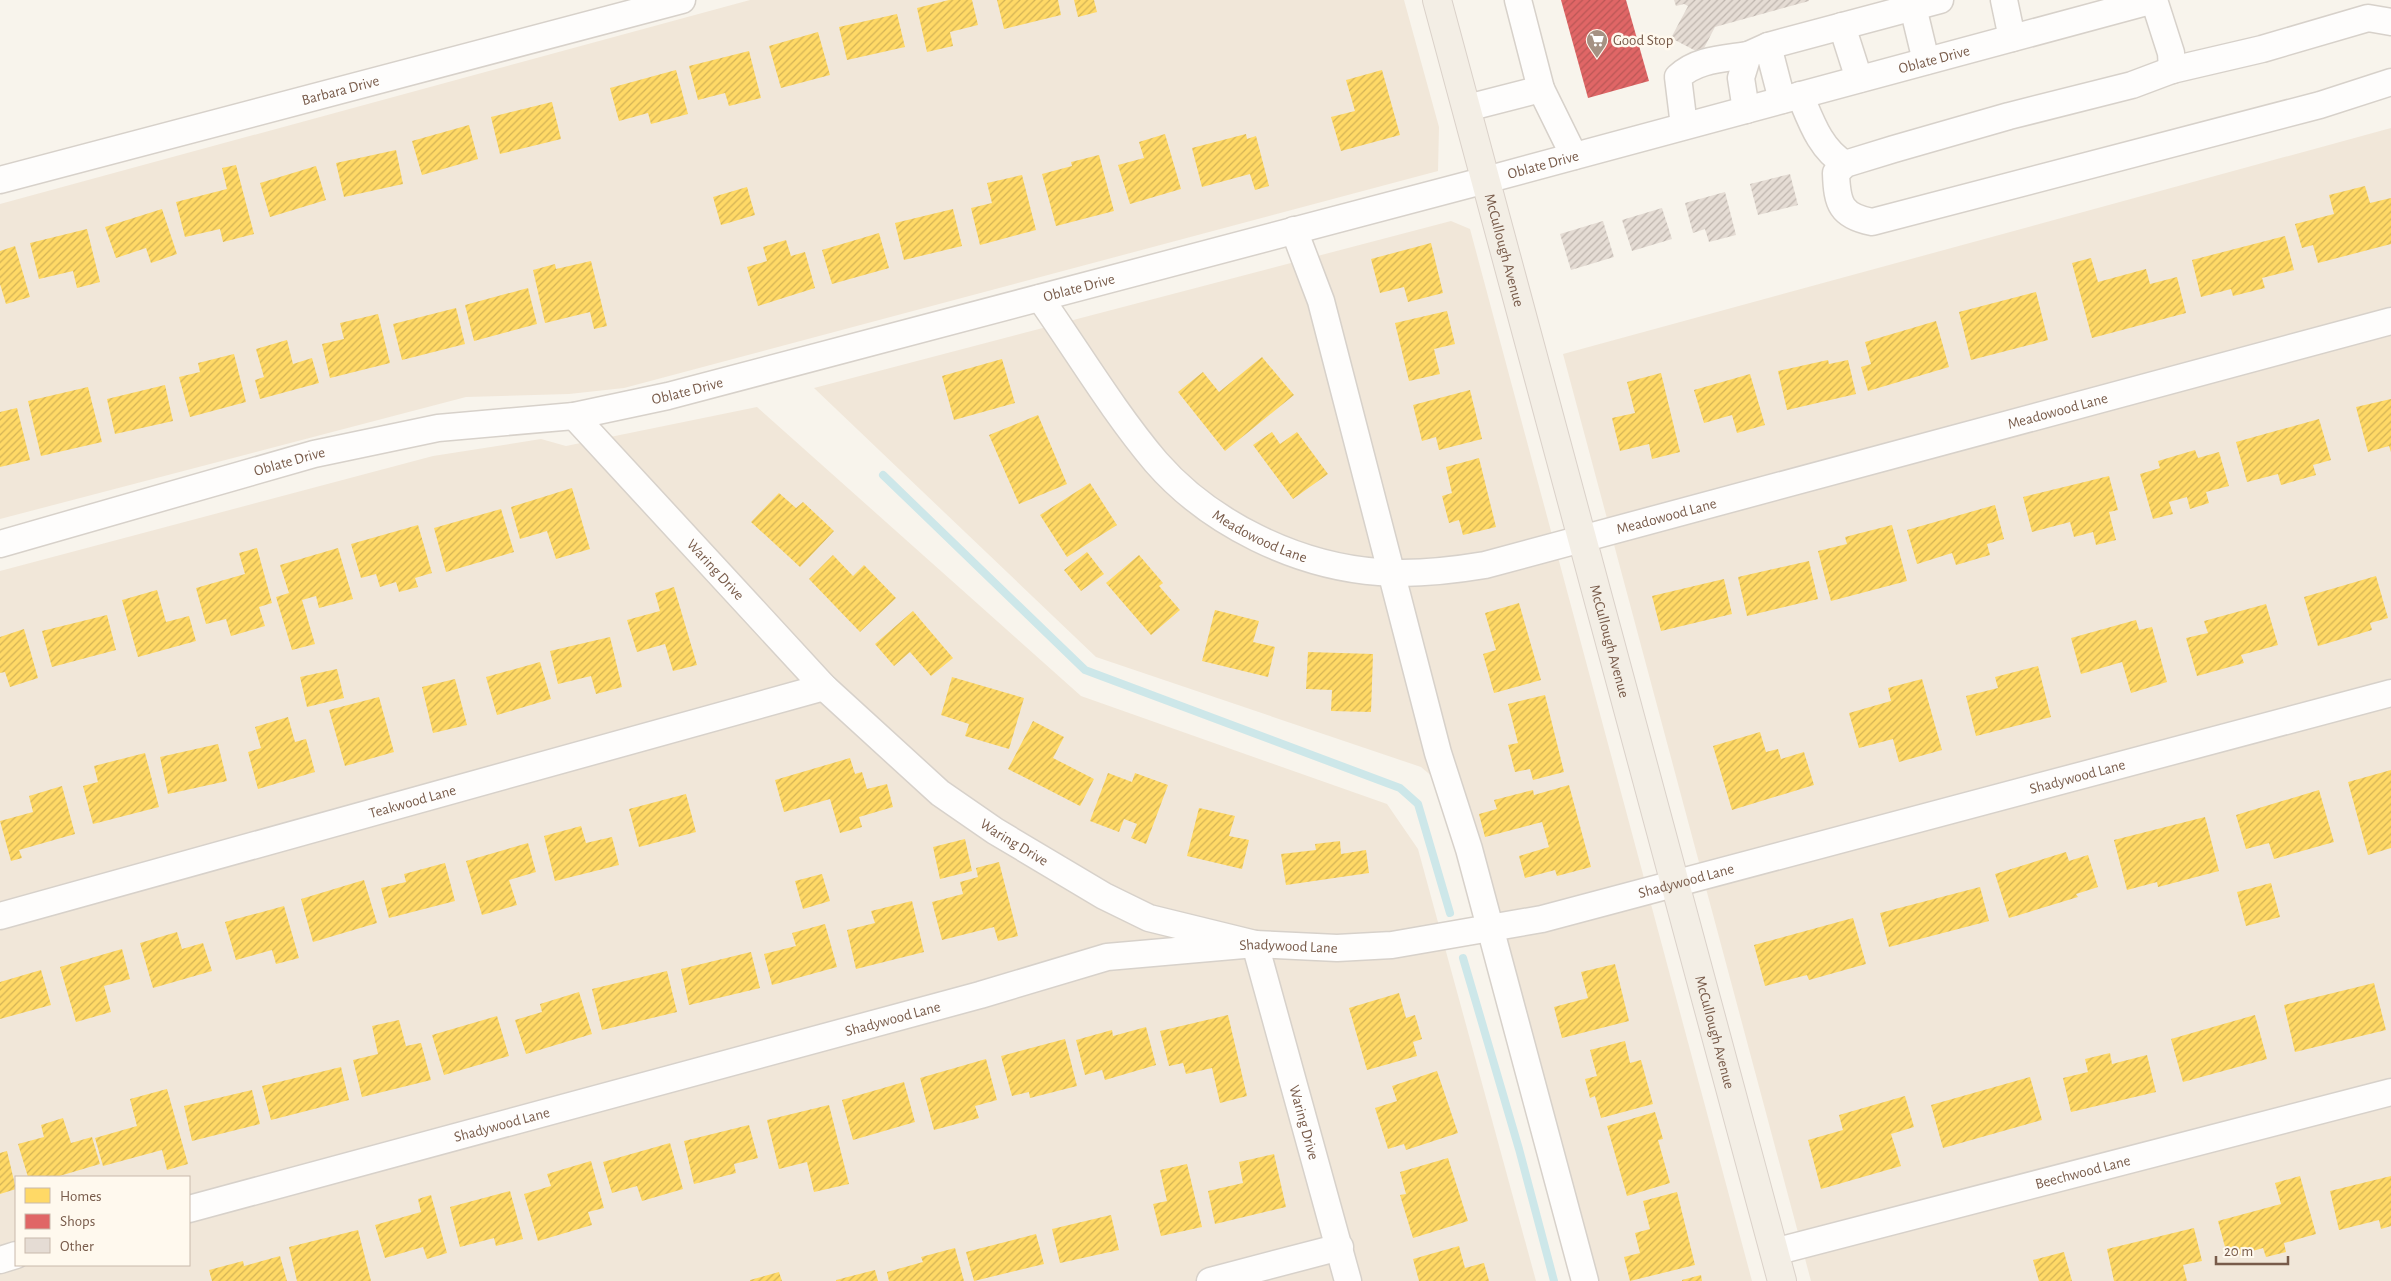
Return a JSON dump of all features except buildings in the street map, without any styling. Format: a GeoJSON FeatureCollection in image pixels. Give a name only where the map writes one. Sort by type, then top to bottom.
{"type":"FeatureCollection","features":[{"type":"Feature","properties":{"kind":"main road","name":"McCullough Avenue"},"geometry":{"type":"LineString","coordinates":[[1438,0],[1782,1281]]}},
{"type":"Feature","properties":{"kind":"street","name":"Barbara Drive"},"geometry":{"type":"LineString","coordinates":[[0,180],[682,0]]}},
{"type":"Feature","properties":{"kind":"street"},"geometry":{"type":"LineString","coordinates":[[1518,0],[1541,89],[1574,156]]}},
{"type":"Feature","properties":{"kind":"street"},"geometry":{"type":"LineString","coordinates":[[1684,126],[1678,77],[1687,69],[1707,61],[1758,51],[1913,6],[1940,0]]}},
{"type":"Feature","properties":{"kind":"street"},"geometry":{"type":"LineString","coordinates":[[2004,0],[2012,38]]}},
{"type":"Feature","properties":{"kind":"street"},"geometry":{"type":"LineString","coordinates":[[2154,0],[2171,53],[2172,70]]}},
{"type":"Feature","properties":{"kind":"street","name":"Oblate Drive"},"geometry":{"type":"LineString","coordinates":[[0,544],[314,454],[438,428],[574,416],[668,396],[1859,80],[2012,38],[2116,5],[2154,0]]}},
{"type":"Feature","properties":{"kind":"street"},"geometry":{"type":"LineString","coordinates":[[1913,6],[1926,61]]}},
{"type":"Feature","properties":{"kind":"street"},"geometry":{"type":"LineString","coordinates":[[2391,22],[2368,18],[2262,49],[2172,70],[2132,85],[2009,116],[1845,164],[1836,173],[1837,190],[1841,206],[1854,218],[1872,222],[2285,114],[2391,82]]}},
{"type":"Feature","properties":{"kind":"street"},"geometry":{"type":"LineString","coordinates":[[1842,26],[1859,80]]}},
{"type":"Feature","properties":{"kind":"street"},"geometry":{"type":"LineString","coordinates":[[1758,51],[1832,156],[1845,164]]}},
{"type":"Feature","properties":{"kind":"street"},"geometry":{"type":"LineString","coordinates":[[1746,110],[1741,78],[1758,51]]}},
{"type":"Feature","properties":{"kind":"street"},"geometry":{"type":"LineString","coordinates":[[1467,108],[1541,89]]}},
{"type":"Feature","properties":{"kind":"street"},"geometry":{"type":"LineString","coordinates":[[1294,230],[1321,301],[1393,573],[1438,753],[1469,849],[1585,1281]]}},
{"type":"Feature","properties":{"kind":"street","name":"Meadowood Lane"},"geometry":{"type":"LineString","coordinates":[[1040,298],[1135,435],[1157,463],[1211,510],[1266,542],[1307,558],[1342,567],[1393,573],[1449,571],[1476,567],[2391,321]]}},
{"type":"Feature","properties":{"kind":"street","name":"Waring Drive"},"geometry":{"type":"LineString","coordinates":[[574,416],[824,687],[940,793],[995,831],[1104,896],[1149,918],[1255,944],[1348,1281]]}},
{"type":"Feature","properties":{"kind":"street","name":"Teakwood Lane"},"geometry":{"type":"LineString","coordinates":[[0,916],[824,687]]}},
{"type":"Feature","properties":{"kind":"street","name":"Shadywood Lane"},"geometry":{"type":"LineString","coordinates":[[190,1209],[980,995],[1107,957],[1255,944],[1337,948],[1392,945],[1542,919],[2391,693]]}},
{"type":"Feature","properties":{"kind":"street","name":"Beechwood Lane"},"geometry":{"type":"LineString","coordinates":[[1774,1252],[2391,1092]]}},
{"type":"Feature","properties":{"kind":"street"},"geometry":{"type":"LineString","coordinates":[[1210,1281],[1340,1247]]}},
{"type":"Feature","properties":{"kind":"street"},"geometry":{"type":"LineString","coordinates":[[0,1260],[15,1255]]}},
{"type":"Feature","properties":{"kind":"shaded area"},"geometry":{"type":"Polygon","coordinates":[[[750,0],[1404,0],[1439,127],[1438,171],[624,388],[569,394],[466,397],[0,519],[0,204],[750,0]]]}},
{"type":"Feature","properties":{"kind":"shaded area"},"geometry":{"type":"Polygon","coordinates":[[[2391,128],[2391,1281],[1811,1281],[1563,354],[2391,128]]]}},
{"type":"Feature","properties":{"kind":"shaded area"},"geometry":{"type":"Polygon","coordinates":[[[1451,221],[1470,229],[1752,1281],[1595,1281],[1466,805],[1421,767],[1096,657],[814,388],[1451,221]]]}},
{"type":"Feature","properties":{"kind":"shaded area"},"geometry":{"type":"Polygon","coordinates":[[[757,407],[1081,696],[1387,804],[1418,849],[1536,1281],[0,1281],[0,571],[433,456],[541,439],[566,446],[757,407]]]}},
{"type":"Feature","properties":{"kind":"waterway"},"geometry":{"type":"LineString","coordinates":[[883,475],[1085,670],[1400,788],[1418,804],[1450,913]]}},
{"type":"Feature","properties":{"kind":"waterway"},"geometry":{"type":"LineString","coordinates":[[1463,958],[1519,1149],[1554,1281]]}},
{"type":"Feature","properties":{"kind":"place","name":"Good Stop"},"geometry":{"type":"Point","coordinates":[1597,59]}}]}
